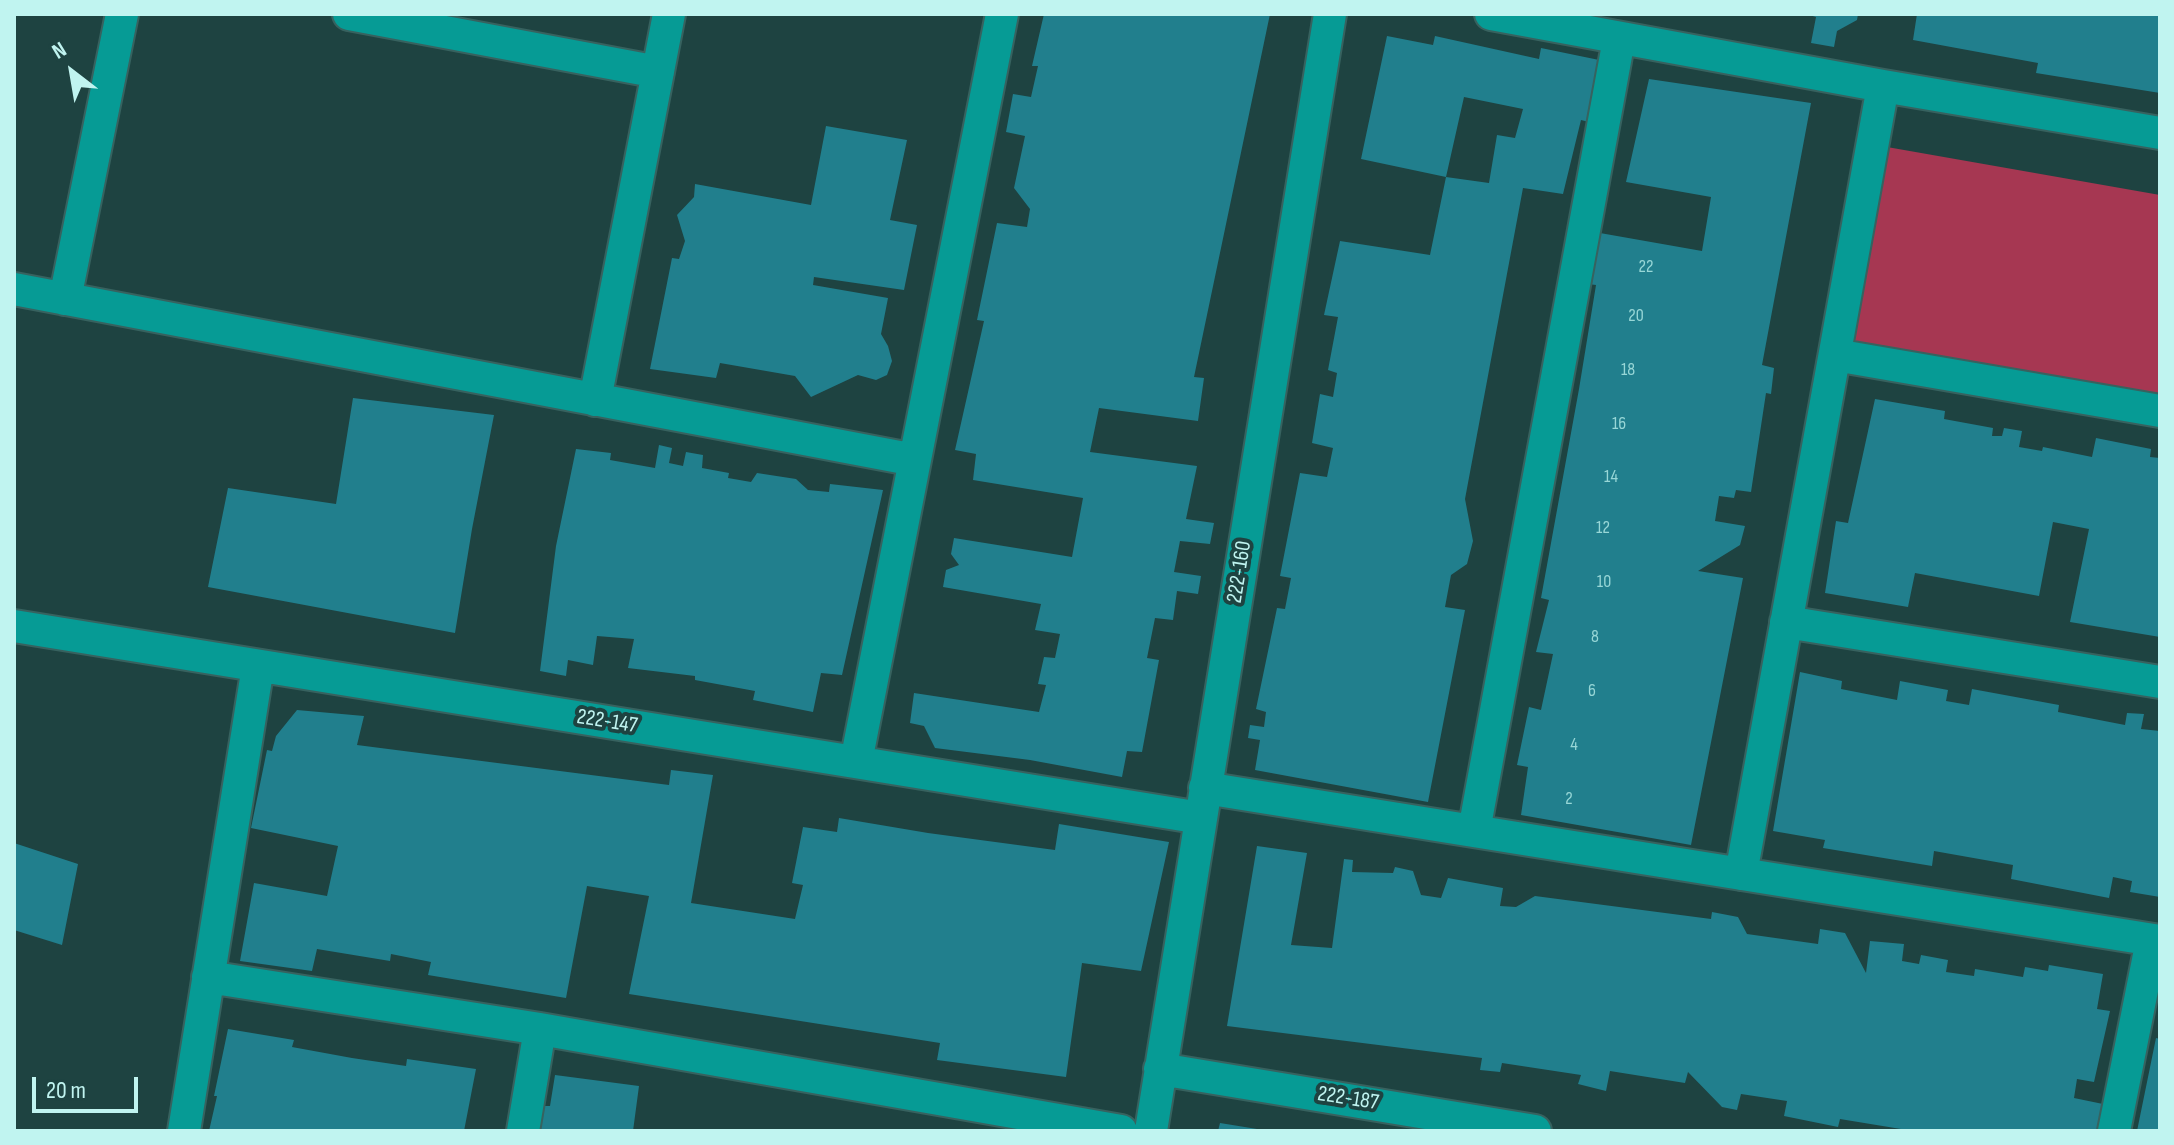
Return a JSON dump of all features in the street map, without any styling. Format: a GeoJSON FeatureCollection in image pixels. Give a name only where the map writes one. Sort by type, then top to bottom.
{"type":"FeatureCollection","features":[{"type":"Feature","properties":{"kind":"street"},"geometry":{"type":"LineString","coordinates":[[65,299],[122,14]]}},
{"type":"Feature","properties":{"kind":"street"},"geometry":{"type":"LineString","coordinates":[[349,14],[658,72]]}},
{"type":"Feature","properties":{"kind":"street"},"geometry":{"type":"LineString","coordinates":[[595,400],[669,14]]}},
{"type":"Feature","properties":{"kind":"street"},"geometry":{"type":"LineString","coordinates":[[856,762],[1002,14]]}},
{"type":"Feature","properties":{"kind":"street","name":"222-160"},"geometry":{"type":"LineString","coordinates":[[1151,1131],[1330,14]]}},
{"type":"Feature","properties":{"kind":"street"},"geometry":{"type":"LineString","coordinates":[[1491,14],[2160,133]]}},
{"type":"Feature","properties":{"kind":"street"},"geometry":{"type":"LineString","coordinates":[[1474,831],[1619,39]]}},
{"type":"Feature","properties":{"kind":"street"},"geometry":{"type":"LineString","coordinates":[[1741,874],[1883,86]]}},
{"type":"Feature","properties":{"kind":"street"},"geometry":{"type":"LineString","coordinates":[[14,289],[915,460]]}},
{"type":"Feature","properties":{"kind":"street"},"geometry":{"type":"LineString","coordinates":[[1835,355],[2160,411]]}},
{"type":"Feature","properties":{"kind":"street"},"geometry":{"type":"LineString","coordinates":[[1786,622],[2160,682]]}},
{"type":"Feature","properties":{"kind":"street","name":"222-147"},"geometry":{"type":"LineString","coordinates":[[14,626],[856,762],[1474,831],[2156,941]]}},
{"type":"Feature","properties":{"kind":"street"},"geometry":{"type":"LineString","coordinates":[[184,1131],[258,666]]}},
{"type":"Feature","properties":{"kind":"street"},"geometry":{"type":"LineString","coordinates":[[2114,1131],[2156,941]]}},
{"type":"Feature","properties":{"kind":"street"},"geometry":{"type":"LineString","coordinates":[[208,977],[540,1029],[1121,1131]]}},
{"type":"Feature","properties":{"kind":"street"},"geometry":{"type":"LineString","coordinates":[[523,1131],[540,1029]]}},
{"type":"Feature","properties":{"kind":"street","name":"222-187"},"geometry":{"type":"LineString","coordinates":[[1160,1069],[1441,1123],[1535,1131]]}},
{"type":"Feature","properties":{"kind":"shaded area"},"geometry":{"type":"Polygon","coordinates":[[[1887,147],[2160,195],[2160,400],[1853,347],[1887,147]]]}},
{"type":"Feature","properties":{"kind":"building"},"geometry":{"type":"Polygon","coordinates":[[[1044,14],[1270,14],[1194,377],[1204,378],[1198,421],[1099,408],[1090,452],[1197,466],[1186,519],[1214,523],[1210,544],[1180,541],[1174,572],[1201,576],[1198,594],[1177,591],[1173,620],[1155,618],[1147,658],[1159,660],[1142,752],[1127,751],[1122,777],[1030,760],[935,748],[924,726],[910,723],[914,693],[1039,712],[1046,685],[1038,684],[1044,657],[1055,658],[1060,634],[1035,630],[1041,604],[943,587],[946,570],[959,565],[951,554],[954,538],[1072,557],[1083,498],[973,480],[976,454],[955,450],[984,321],[977,320],[997,223],[1027,227],[1030,209],[1014,188],[1025,136],[1006,132],[1013,94],[1031,97],[1038,66],[1032,66],[1044,14]]]}},
{"type":"Feature","properties":{"kind":"building"},"geometry":{"type":"Polygon","coordinates":[[[1806,14],[1858,14],[1857,20],[1837,31],[1834,47],[1811,43],[1816,17],[1806,14]]]}},
{"type":"Feature","properties":{"kind":"building"},"geometry":{"type":"Polygon","coordinates":[[[1917,14],[2160,14],[2160,93],[2036,73],[2038,63],[1913,40],[1917,14]]]}},
{"type":"Feature","properties":{"kind":"building"},"geometry":{"type":"Polygon","coordinates":[[[1387,36],[1433,45],[1435,36],[1539,59],[1541,48],[1604,61],[1589,122],[1581,120],[1563,194],[1523,188],[1465,499],[1473,541],[1467,564],[1451,575],[1445,607],[1465,610],[1428,802],[1255,770],[1260,740],[1248,738],[1250,725],[1264,727],[1266,712],[1256,709],[1277,608],[1285,609],[1291,578],[1280,576],[1300,473],[1327,477],[1333,448],[1312,443],[1320,394],[1333,397],[1337,373],[1328,370],[1338,317],[1324,315],[1340,241],[1430,255],[1446,177],[1361,159],[1387,36]],[[1464,97],[1446,177],[1489,183],[1497,135],[1515,138],[1523,109],[1464,97]]]}},
{"type":"Feature","properties":{"kind":"building"},"geometry":{"type":"Polygon","coordinates":[[[1649,79],[1811,103],[1762,365],[1774,368],[1771,394],[1766,393],[1751,492],[1736,490],[1734,498],[1719,496],[1715,521],[1745,526],[1740,545],[1698,571],[1743,578],[1691,845],[1521,815],[1528,767],[1517,765],[1529,707],[1541,710],[1553,654],[1536,652],[1549,600],[1541,598],[1596,285],[1588,284],[1600,233],[1702,251],[1711,197],[1626,182],[1649,79]]]}},
{"type":"Feature","properties":{"kind":"building"},"geometry":{"type":"Polygon","coordinates":[[[826,126],[907,140],[890,220],[917,225],[904,290],[814,277],[813,285],[888,298],[881,334],[892,361],[887,375],[876,380],[858,375],[811,397],[795,376],[720,363],[716,378],[650,369],[672,258],[679,259],[685,241],[677,215],[694,197],[695,184],[811,205],[826,126]]]}},
{"type":"Feature","properties":{"kind":"building"},"geometry":{"type":"Polygon","coordinates":[[[353,398],[494,415],[455,633],[208,587],[228,488],[336,504],[353,398]]]}},
{"type":"Feature","properties":{"kind":"building"},"geometry":{"type":"Polygon","coordinates":[[[1875,399],[1945,411],[1944,419],[1993,428],[1992,436],[2002,436],[2004,428],[2022,431],[2019,447],[2042,451],[2043,447],[2092,457],[2096,438],[2151,449],[2150,457],[2160,458],[2160,637],[2070,622],[2089,529],[2053,522],[2039,596],[1915,573],[1908,607],[1825,593],[1836,521],[1848,523],[1875,399]]]}},
{"type":"Feature","properties":{"kind":"building"},"geometry":{"type":"Polygon","coordinates":[[[659,445],[672,448],[669,463],[683,466],[686,452],[703,455],[702,468],[729,473],[728,478],[751,482],[757,473],[796,479],[808,490],[829,492],[830,484],[883,490],[842,675],[821,673],[813,712],[753,700],[755,691],[695,680],[695,676],[628,668],[634,639],[597,636],[593,665],[568,660],[566,676],[540,671],[556,546],[576,449],[611,453],[610,460],[655,468],[659,445]]]}},
{"type":"Feature","properties":{"kind":"building"},"geometry":{"type":"Polygon","coordinates":[[[1800,672],[1842,681],[1841,689],[1897,700],[1900,681],[1948,690],[1946,701],[1969,705],[1972,689],[2059,705],[2058,712],[2125,725],[2127,713],[2144,714],[2141,729],[2160,731],[2160,897],[2130,892],[2132,881],[2113,877],[2109,898],[2011,879],[2013,865],[1934,851],[1932,866],[1823,848],[1825,840],[1773,831],[1800,672]]]}},
{"type":"Feature","properties":{"kind":"building"},"geometry":{"type":"Polygon","coordinates":[[[297,710],[364,716],[357,745],[669,785],[671,770],[713,775],[691,903],[795,919],[803,885],[792,883],[803,827],[837,832],[839,818],[1055,850],[1059,824],[1169,842],[1141,971],[1082,963],[1066,1077],[937,1060],[940,1043],[629,994],[649,896],[587,886],[566,998],[428,975],[431,962],[391,954],[390,961],[317,949],[312,971],[240,961],[254,883],[327,896],[338,846],[251,828],[267,750],[272,751],[276,736],[297,710]]]}},
{"type":"Feature","properties":{"kind":"building"},"geometry":{"type":"Polygon","coordinates":[[[14,843],[78,864],[62,945],[14,930],[14,843]]]}},
{"type":"Feature","properties":{"kind":"building"},"geometry":{"type":"Polygon","coordinates":[[[1257,846],[1307,853],[1291,945],[1332,948],[1344,859],[1353,860],[1352,872],[1393,873],[1395,867],[1413,871],[1421,895],[1441,898],[1448,878],[1503,888],[1500,906],[1516,907],[1535,896],[1711,919],[1712,912],[1738,917],[1747,934],[1818,944],[1820,929],[1845,933],[1866,973],[1870,941],[1904,944],[1902,961],[1919,964],[1921,955],[1948,960],[1946,972],[1974,976],[1975,969],[2023,977],[2025,967],[2048,971],[2049,965],[2103,974],[2097,1009],[2110,1011],[2094,1082],[2077,1079],[2074,1098],[2103,1104],[2097,1131],[1913,1131],[1840,1119],[1838,1127],[1784,1116],[1787,1101],[1741,1094],[1737,1110],[1722,1107],[1688,1072],[1685,1083],[1610,1071],[1606,1091],[1578,1084],[1581,1075],[1502,1063],[1500,1072],[1480,1070],[1482,1058],[1227,1026],[1257,846]]]}},
{"type":"Feature","properties":{"kind":"building"},"geometry":{"type":"Polygon","coordinates":[[[228,1029],[294,1040],[292,1047],[352,1058],[406,1066],[407,1059],[476,1069],[464,1131],[209,1131],[228,1029]]]}},
{"type":"Feature","properties":{"kind":"building"},"geometry":{"type":"Polygon","coordinates":[[[2156,1038],[2160,1039],[2160,1131],[2137,1131],[2156,1038]]]}},
{"type":"Feature","properties":{"kind":"building"},"geometry":{"type":"Polygon","coordinates":[[[555,1075],[639,1086],[633,1131],[540,1131],[544,1106],[550,1106],[555,1075]]]}},
{"type":"Feature","properties":{"kind":"building"},"geometry":{"type":"Polygon","coordinates":[[[1220,1123],[1257,1129],[1257,1131],[1218,1131],[1220,1123]]]}}]}
